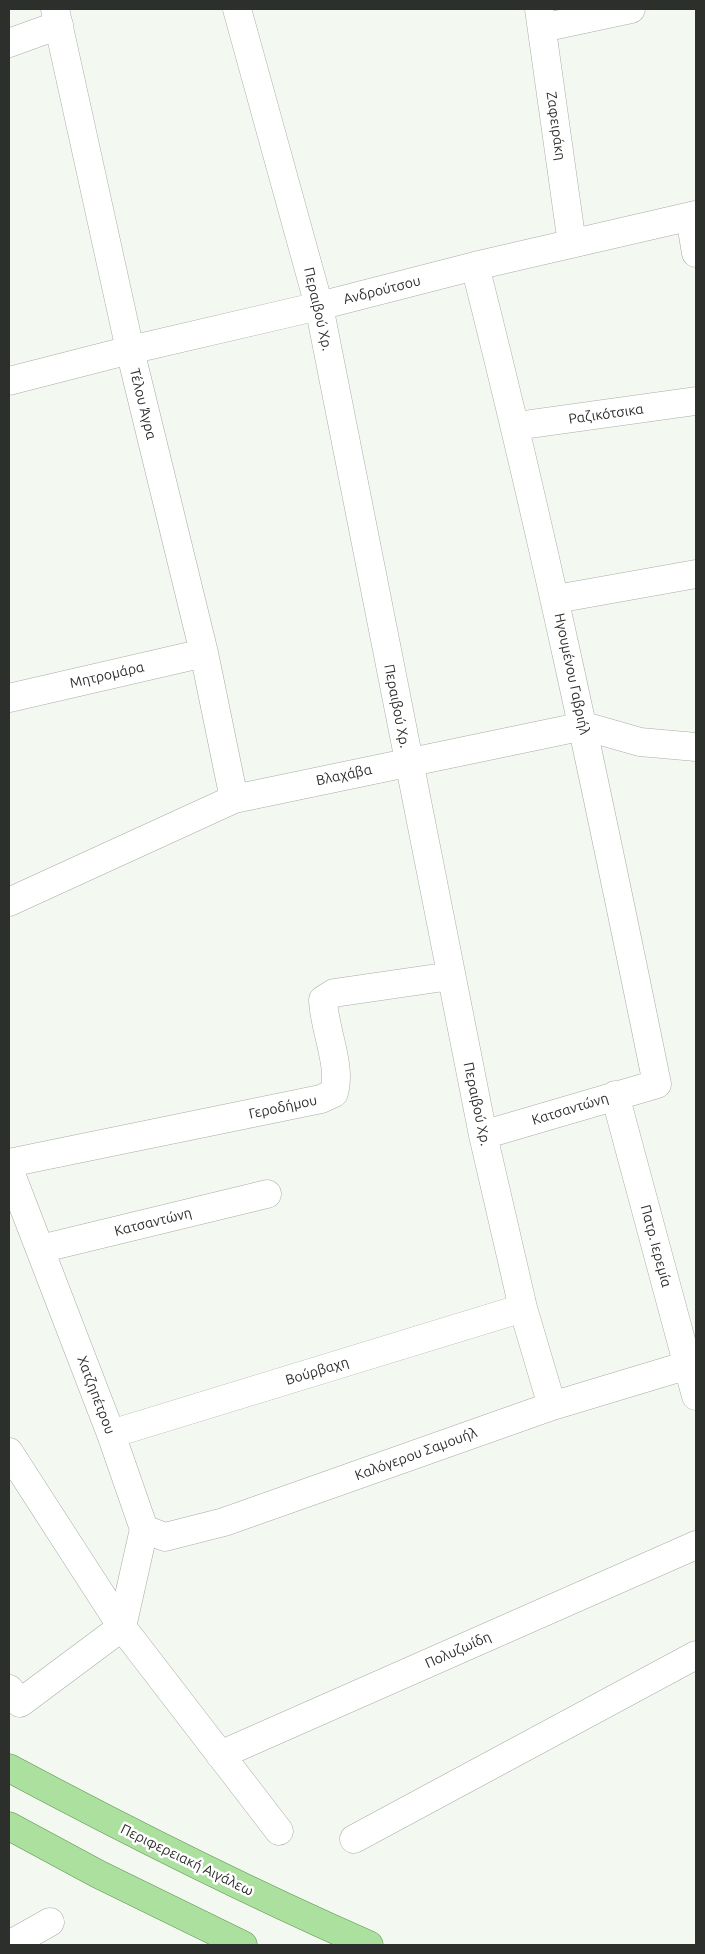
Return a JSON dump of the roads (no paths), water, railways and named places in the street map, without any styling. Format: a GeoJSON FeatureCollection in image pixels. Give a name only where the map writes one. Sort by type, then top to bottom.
{"type":"FeatureCollection","features":[{"type":"Feature","properties":{"kind":"main road","name":"Περιφερειακή Αιγάλεω"},"geometry":{"type":"LineString","coordinates":[[9,1768],[122,1828],[245,1889],[369,1945]]}},
{"type":"Feature","properties":{"kind":"main road"},"geometry":{"type":"LineString","coordinates":[[9,1826],[98,1874],[243,1945]]}},
{"type":"Feature","properties":{"kind":"street","name":"Περαιβού Χρ."},"geometry":{"type":"LineString","coordinates":[[237,9],[319,306],[482,1135],[523,1308],[552,1406]]}},
{"type":"Feature","properties":{"kind":"street"},"geometry":{"type":"LineString","coordinates":[[540,18],[631,9]]}},
{"type":"Feature","properties":{"kind":"street"},"geometry":{"type":"LineString","coordinates":[[9,43],[57,17]]}},
{"type":"Feature","properties":{"kind":"street","name":"Τέλου Άγρα"},"geometry":{"type":"LineString","coordinates":[[57,17],[130,350],[204,653],[234,799]]}},
{"type":"Feature","properties":{"kind":"street","name":"Ζαφειράκη"},"geometry":{"type":"LineString","coordinates":[[540,18],[572,244]]}},
{"type":"Feature","properties":{"kind":"street","name":"Ανδρούτσου"},"geometry":{"type":"LineString","coordinates":[[9,381],[475,266],[693,216]]}},
{"type":"Feature","properties":{"kind":"street"},"geometry":{"type":"LineString","coordinates":[[693,216],[696,252]]}},
{"type":"Feature","properties":{"kind":"street","name":"Ηγουμένου Γαβριήλ"},"geometry":{"type":"LineString","coordinates":[[475,266],[516,426],[556,599],[584,726],[657,1084]]}},
{"type":"Feature","properties":{"kind":"street","name":"Ραζικότσικα"},"geometry":{"type":"LineString","coordinates":[[516,426],[696,401]]}},
{"type":"Feature","properties":{"kind":"street"},"geometry":{"type":"LineString","coordinates":[[556,599],[696,574]]}},
{"type":"Feature","properties":{"kind":"street","name":"Μητρομάρα"},"geometry":{"type":"LineString","coordinates":[[9,698],[204,653]]}},
{"type":"Feature","properties":{"kind":"street","name":"Βλαχάβα"},"geometry":{"type":"LineString","coordinates":[[9,902],[234,799],[408,761],[584,726],[640,742],[696,748]]}},
{"type":"Feature","properties":{"kind":"street","name":"Γεροδήμου"},"geometry":{"type":"LineString","coordinates":[[9,1163],[320,1100],[334,1092],[338,1081],[323,1000],[334,993],[451,976]]}},
{"type":"Feature","properties":{"kind":"street","name":"Κατσαντώνη"},"geometry":{"type":"LineString","coordinates":[[482,1135],[657,1084]]}},
{"type":"Feature","properties":{"kind":"street","name":"Πατρ. Ιερεμία"},"geometry":{"type":"LineString","coordinates":[[615,1095],[696,1396]]}},
{"type":"Feature","properties":{"kind":"street","name":"Χατζηπέτρου"},"geometry":{"type":"LineString","coordinates":[[9,1169],[111,1434],[144,1529]]}},
{"type":"Feature","properties":{"kind":"street","name":"Κατσαντώνη"},"geometry":{"type":"LineString","coordinates":[[40,1249],[267,1194]]}},
{"type":"Feature","properties":{"kind":"street","name":"Βούρβαχη"},"geometry":{"type":"LineString","coordinates":[[111,1434],[523,1308]]}},
{"type":"Feature","properties":{"kind":"street","name":"Καλόγερου Σαμουήλ"},"geometry":{"type":"LineString","coordinates":[[144,1529],[164,1537],[224,1522],[552,1406],[688,1365]]}},
{"type":"Feature","properties":{"kind":"street"},"geometry":{"type":"LineString","coordinates":[[12,1466],[122,1627],[279,1831]]}},
{"type":"Feature","properties":{"kind":"street"},"geometry":{"type":"LineString","coordinates":[[9,1689],[20,1703],[122,1627],[144,1529]]}},
{"type":"Feature","properties":{"kind":"street","name":"Πολυζωίδη"},"geometry":{"type":"LineString","coordinates":[[220,1755],[696,1544]]}},
{"type":"Feature","properties":{"kind":"street"},"geometry":{"type":"LineString","coordinates":[[354,1838],[696,1655]]}},
{"type":"Feature","properties":{"kind":"street"},"geometry":{"type":"LineString","coordinates":[[9,1944],[50,1922]]}}]}
